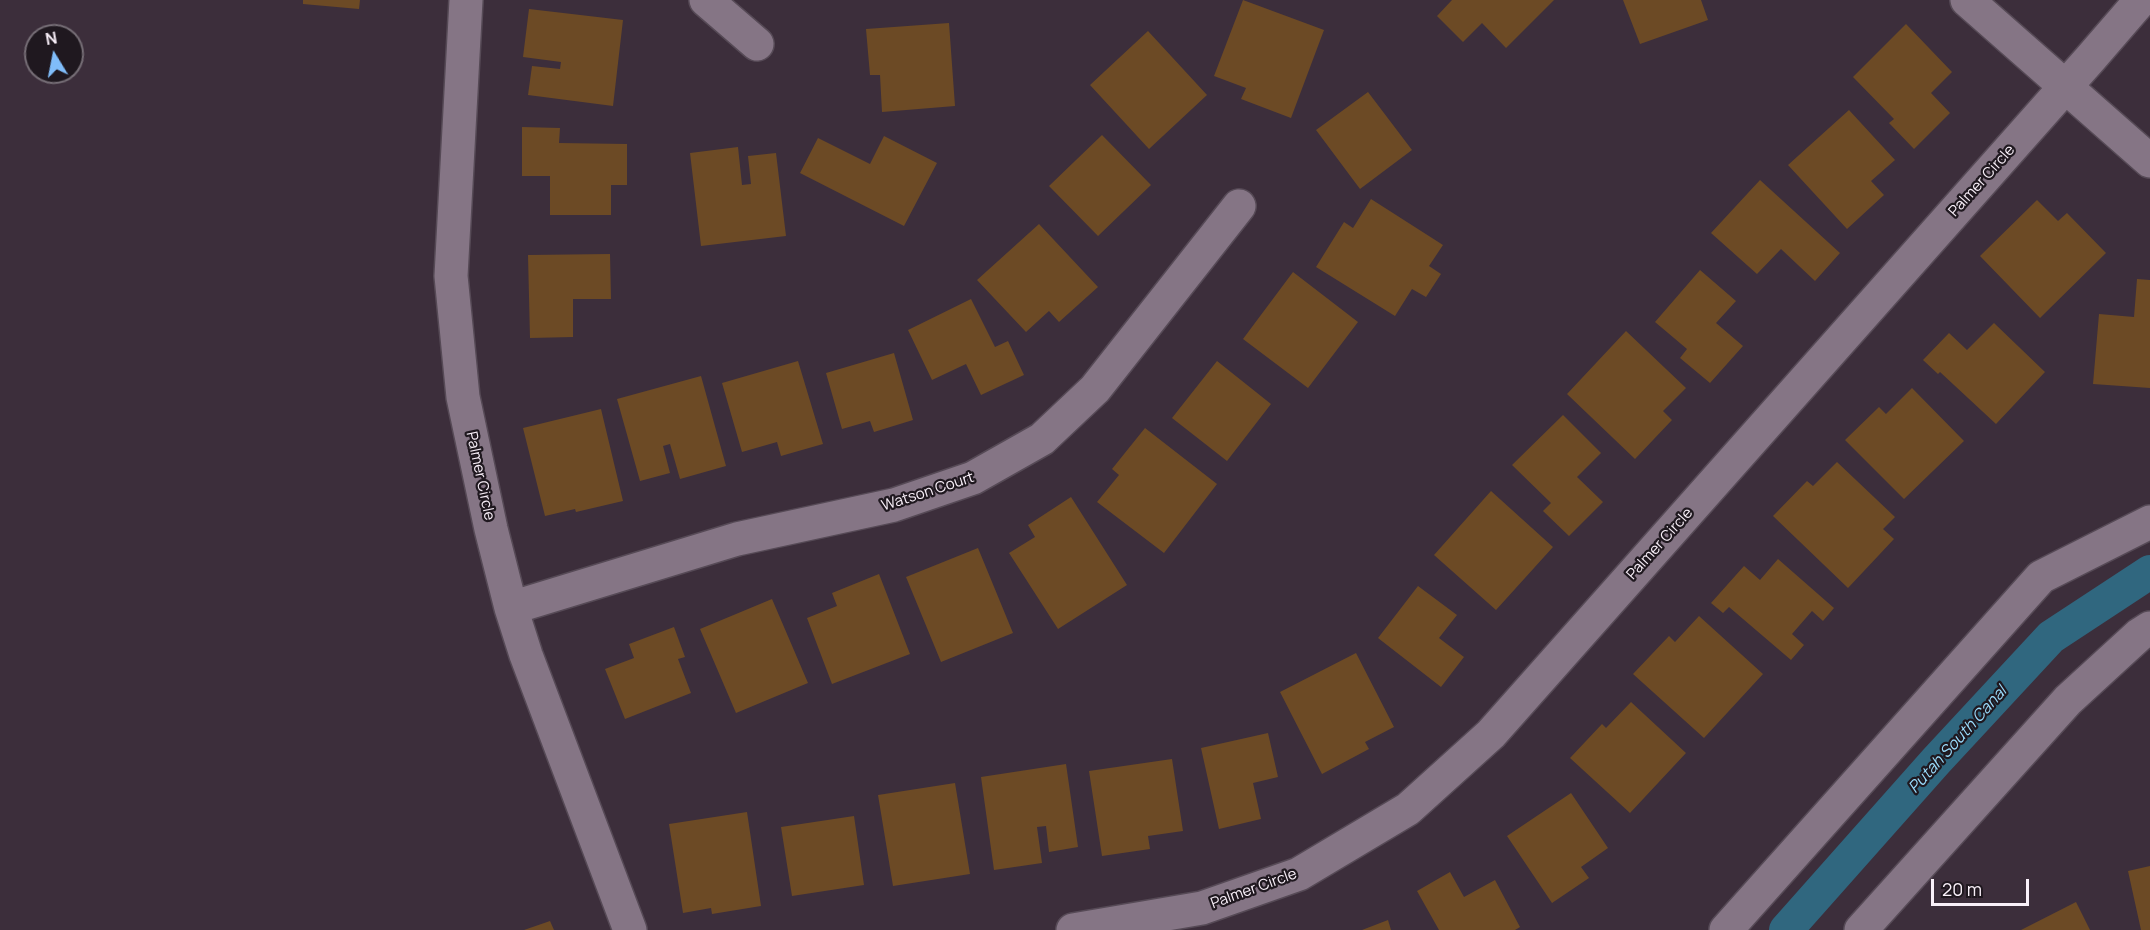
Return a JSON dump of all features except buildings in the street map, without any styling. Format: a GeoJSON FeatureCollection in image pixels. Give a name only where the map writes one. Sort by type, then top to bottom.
{"type":"FeatureCollection","features":[{"type":"Feature","properties":{"kind":"street","name":"Palmer Circle"},"geometry":{"type":"LineString","coordinates":[[466,0],[451,276],[463,397],[491,529],[511,608],[526,655],[630,930]]}},
{"type":"Feature","properties":{"kind":"street"},"geometry":{"type":"LineString","coordinates":[[706,0],[757,44]]}},
{"type":"Feature","properties":{"kind":"street"},"geometry":{"type":"LineString","coordinates":[[1967,0],[2150,161]]}},
{"type":"Feature","properties":{"kind":"street","name":"Palmer Circle"},"geometry":{"type":"LineString","coordinates":[[1084,929],[1202,908],[1299,874],[1408,810],[1491,734],[2067,86],[2140,0]]}},
{"type":"Feature","properties":{"kind":"street","name":"Watson Court"},"geometry":{"type":"LineString","coordinates":[[511,608],[737,539],[894,505],[973,478],[1042,440],[1095,390],[1239,206]]}},
{"type":"Feature","properties":{"kind":"street"},"geometry":{"type":"LineString","coordinates":[[1726,930],[2041,577],[2150,522]]}},
{"type":"Feature","properties":{"kind":"street"},"geometry":{"type":"LineString","coordinates":[[1861,930],[2068,700],[2139,634],[2150,628]]}},
{"type":"Feature","properties":{"kind":"waterway","name":"Putah South Canal"},"geometry":{"type":"LineString","coordinates":[[1786,930],[1936,761],[2051,637],[2150,572]]}}]}
